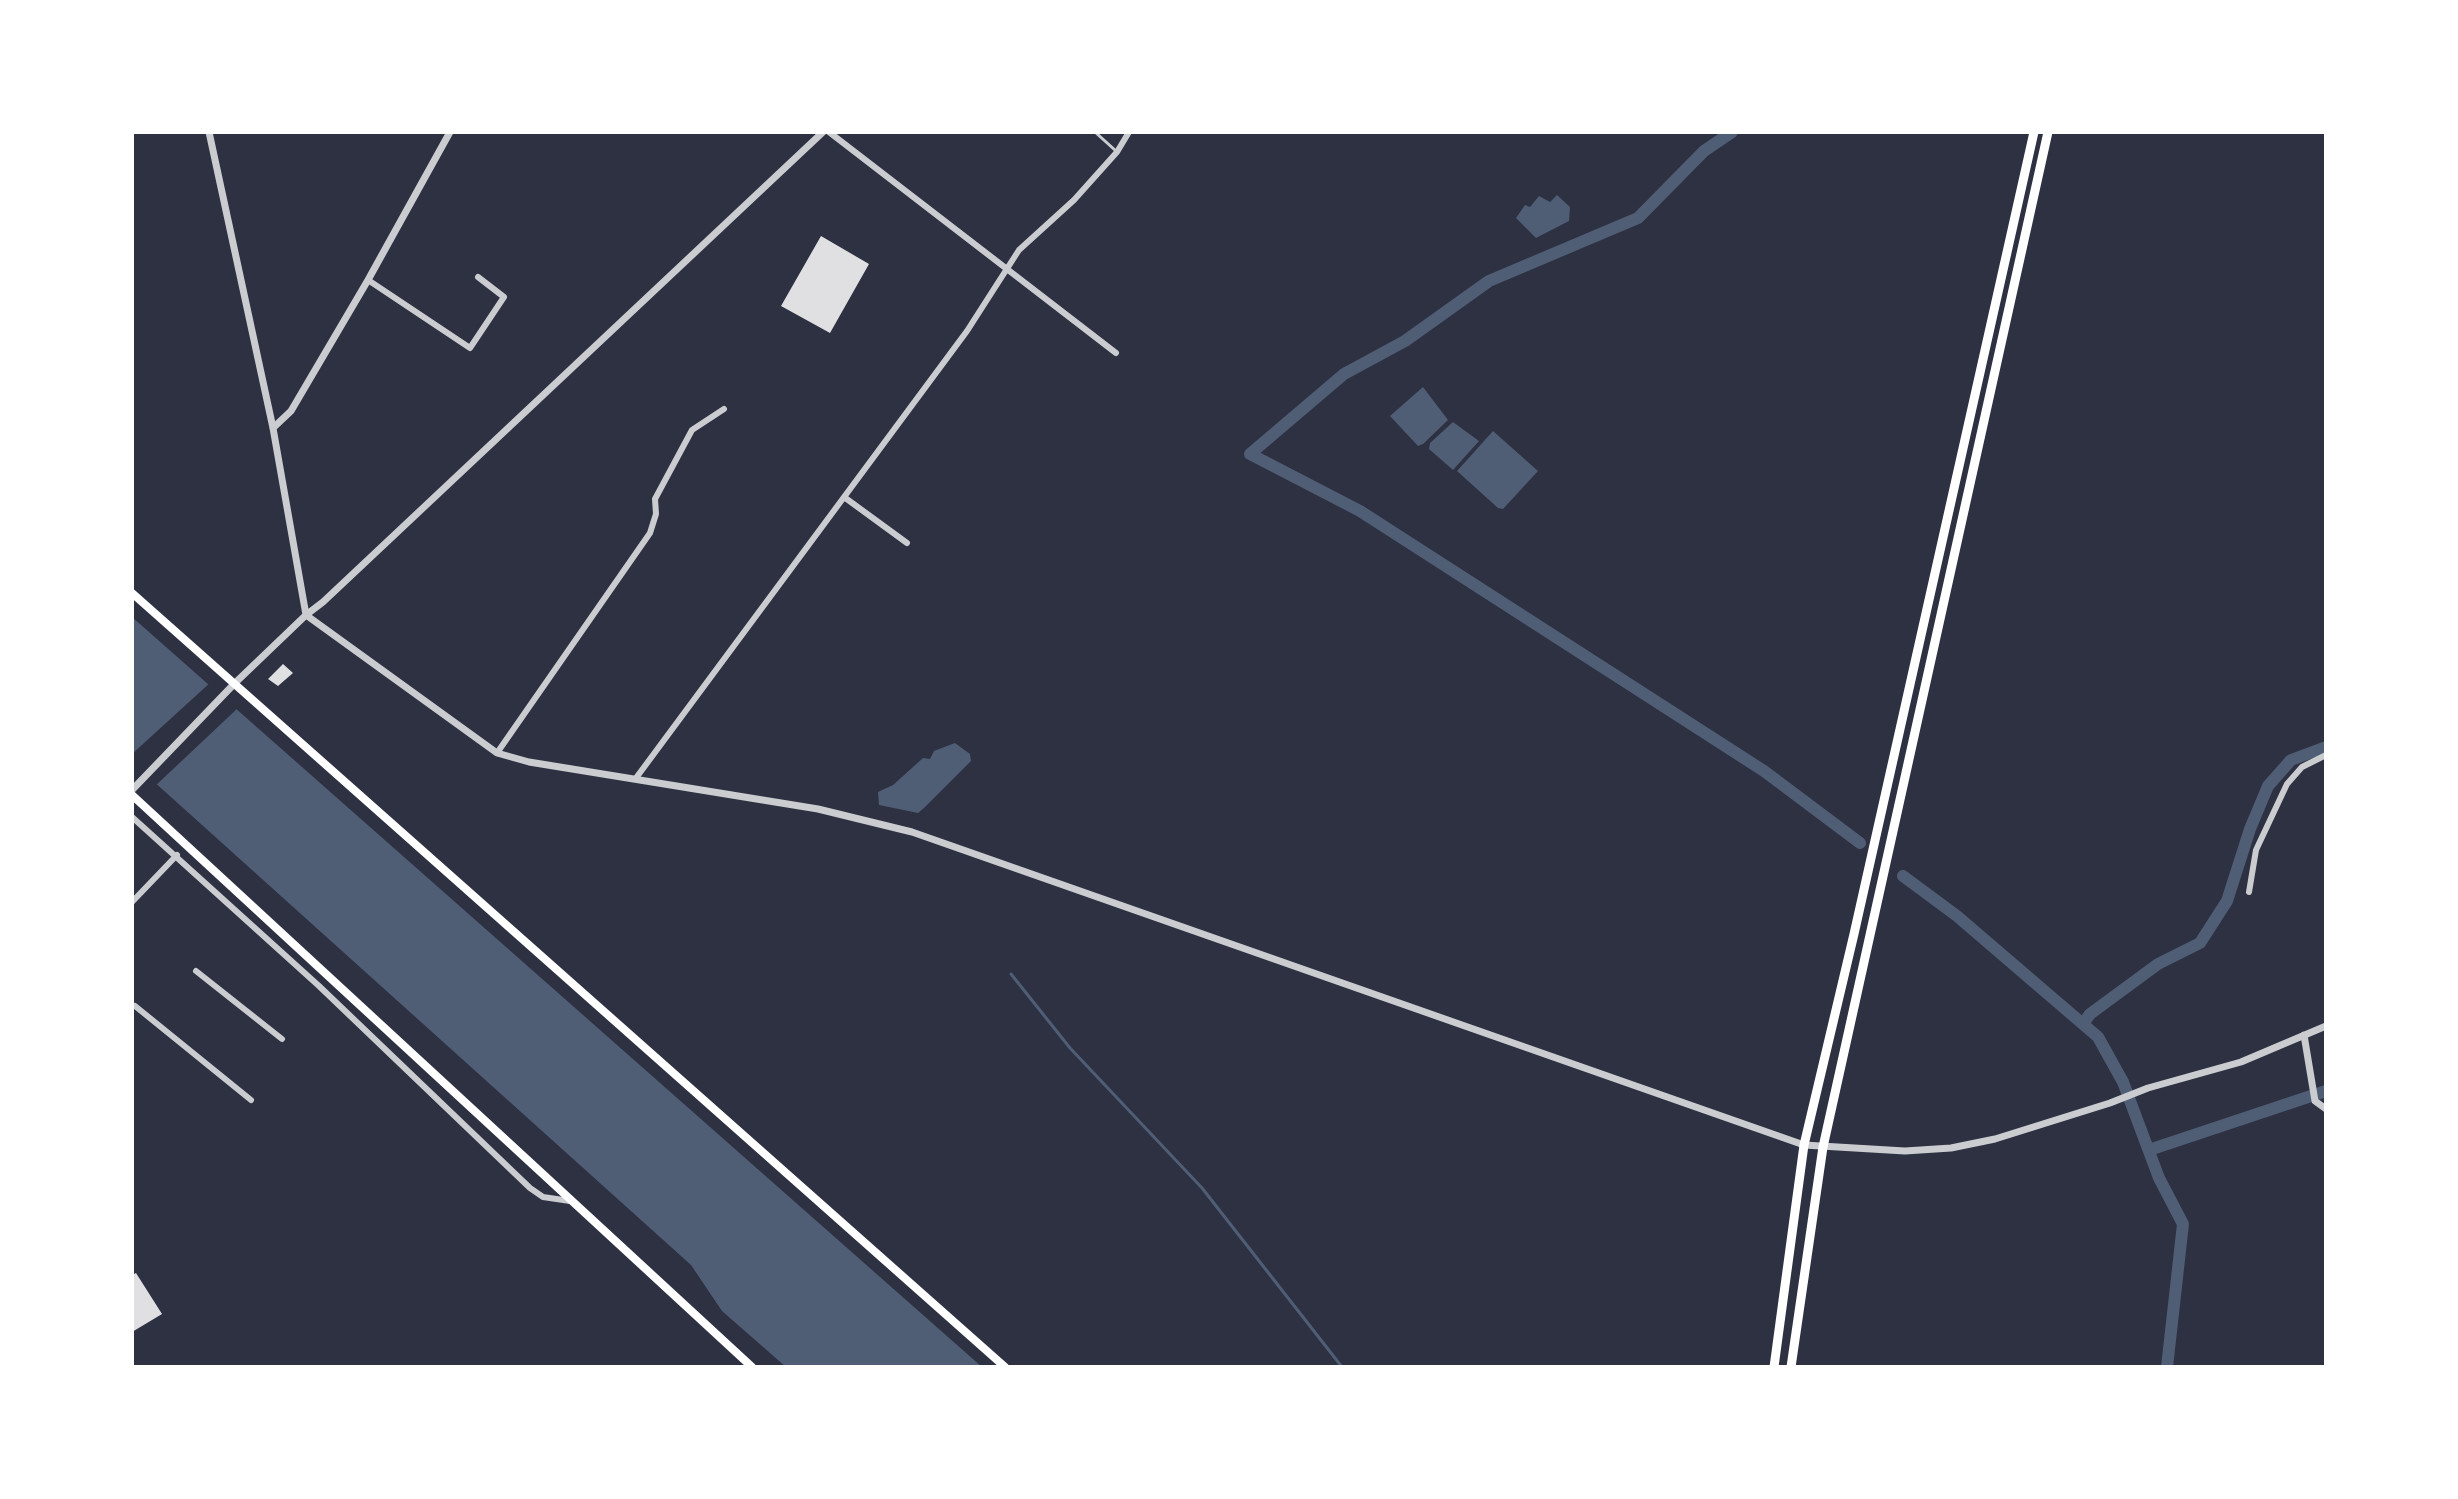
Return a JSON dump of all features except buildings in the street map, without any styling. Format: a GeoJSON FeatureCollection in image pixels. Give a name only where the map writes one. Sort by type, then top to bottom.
{"type":"FeatureCollection","features":[{"type":"Feature","properties":{"kind":"main road"},"geometry":{"type":"LineString","coordinates":[[1774,1367],[1804,1145],[2034,132]]}},
{"type":"Feature","properties":{"kind":"main road"},"geometry":{"type":"LineString","coordinates":[[1791,1367],[1823,1147],[2048,132]]}},
{"type":"Feature","properties":{"kind":"main road"},"geometry":{"type":"LineString","coordinates":[[132,593],[1005,1367]]}},
{"type":"Feature","properties":{"kind":"main road"},"geometry":{"type":"LineString","coordinates":[[132,792],[752,1367]]}},
{"type":"Feature","properties":{"kind":"street"},"geometry":{"type":"LineString","coordinates":[[209,132],[273,428],[306,615],[497,753],[529,762],[818,809],[912,832],[1804,1145],[1905,1151],[1951,1148],[1995,1139],[2136,1092],[2241,1062],[2326,1026]]}},
{"type":"Feature","properties":{"kind":"street"},"geometry":{"type":"LineString","coordinates":[[273,428],[291,411],[450,132]]}},
{"type":"Feature","properties":{"kind":"street"},"geometry":{"type":"LineString","coordinates":[[132,792],[223,695],[306,615],[826,132],[1116,353]]}},
{"type":"Feature","properties":{"kind":"street"},"geometry":{"type":"LineString","coordinates":[[636,778],[967,331],[1019,250],[1074,200],[1117,152],[1129,132]]}},
{"type":"Feature","properties":{"kind":"street"},"geometry":{"type":"LineString","coordinates":[[368,280],[470,348],[504,297],[478,277]]}},
{"type":"Feature","properties":{"kind":"street"},"geometry":{"type":"LineString","coordinates":[[497,753],[650,533],[656,514],[655,499],[692,430],[724,409]]}},
{"type":"Feature","properties":{"kind":"street"},"geometry":{"type":"LineString","coordinates":[[844,497],[907,543]]}},
{"type":"Feature","properties":{"kind":"street"},"geometry":{"type":"LineString","coordinates":[[2249,892],[2256,850],[2287,784],[2302,767],[2326,755]]}},
{"type":"Feature","properties":{"kind":"street"},"geometry":{"type":"LineString","coordinates":[[132,817],[319,986],[530,1188],[543,1197],[570,1201]]}},
{"type":"Feature","properties":{"kind":"street"},"geometry":{"type":"LineString","coordinates":[[132,902],[177,855]]}},
{"type":"Feature","properties":{"kind":"street"},"geometry":{"type":"LineString","coordinates":[[196,971],[282,1039]]}},
{"type":"Feature","properties":{"kind":"street"},"geometry":{"type":"LineString","coordinates":[[135,1006],[251,1100]]}},
{"type":"Feature","properties":{"kind":"street"},"geometry":{"type":"LineString","coordinates":[[2304,1035],[2315,1101],[2326,1109]]}},
{"type":"Feature","properties":{"kind":"lane"},"geometry":{"type":"LineString","coordinates":[[1095,132],[1117,152]]}},
{"type":"Feature","properties":{"kind":"water"},"geometry":{"type":"Polygon","coordinates":[[[1557,195],[1570,207],[1569,221],[1536,238],[1516,218],[1525,205],[1530,207],[1539,196],[1550,202],[1557,195]]]}},
{"type":"Feature","properties":{"kind":"water"},"geometry":{"type":"Polygon","coordinates":[[[1423,387],[1448,420],[1418,446],[1390,416],[1423,387]]]}},
{"type":"Feature","properties":{"kind":"water"},"geometry":{"type":"Polygon","coordinates":[[[1453,422],[1479,441],[1453,470],[1429,449],[1430,443],[1453,422]]]}},
{"type":"Feature","properties":{"kind":"water"},"geometry":{"type":"Polygon","coordinates":[[[1493,431],[1538,471],[1503,509],[1498,508],[1457,471],[1493,431]]]}},
{"type":"Feature","properties":{"kind":"water"},"geometry":{"type":"Polygon","coordinates":[[[132,617],[982,1367],[786,1367],[722,1311],[691,1265],[132,762],[132,617]]]}},
{"type":"Feature","properties":{"kind":"water"},"geometry":{"type":"Polygon","coordinates":[[[955,743],[970,754],[971,761],[918,813],[879,805],[878,792],[893,785],[923,758],[930,759],[934,751],[955,743]]]}},
{"type":"Feature","properties":{"kind":"pier"},"geometry":{"type":"Polygon","coordinates":[[[211,682],[239,707],[154,787],[132,767],[132,754],[211,682]]]}},
{"type":"Feature","properties":{"kind":"waterway"},"geometry":{"type":"LineString","coordinates":[[1732,132],[1704,151],[1638,218],[1489,281],[1405,341],[1344,374],[1250,454],[1360,511],[1764,771],[1860,843]]}},
{"type":"Feature","properties":{"kind":"waterway"},"geometry":{"type":"LineString","coordinates":[[2083,1024],[2090,1014],[2158,964],[2200,943],[2227,901],[2250,829],[2268,786],[2291,760],[2326,747]]}},
{"type":"Feature","properties":{"kind":"waterway"},"geometry":{"type":"LineString","coordinates":[[1903,876],[1957,916],[2098,1037],[2123,1082],[2159,1178],[2183,1224],[2167,1367]]}},
{"type":"Feature","properties":{"kind":"waterway"},"geometry":{"type":"LineString","coordinates":[[1011,974],[1070,1048],[1202,1188],[1342,1367]]}},
{"type":"Feature","properties":{"kind":"waterway"},"geometry":{"type":"LineString","coordinates":[[2149,1150],[2326,1091]]}}]}
